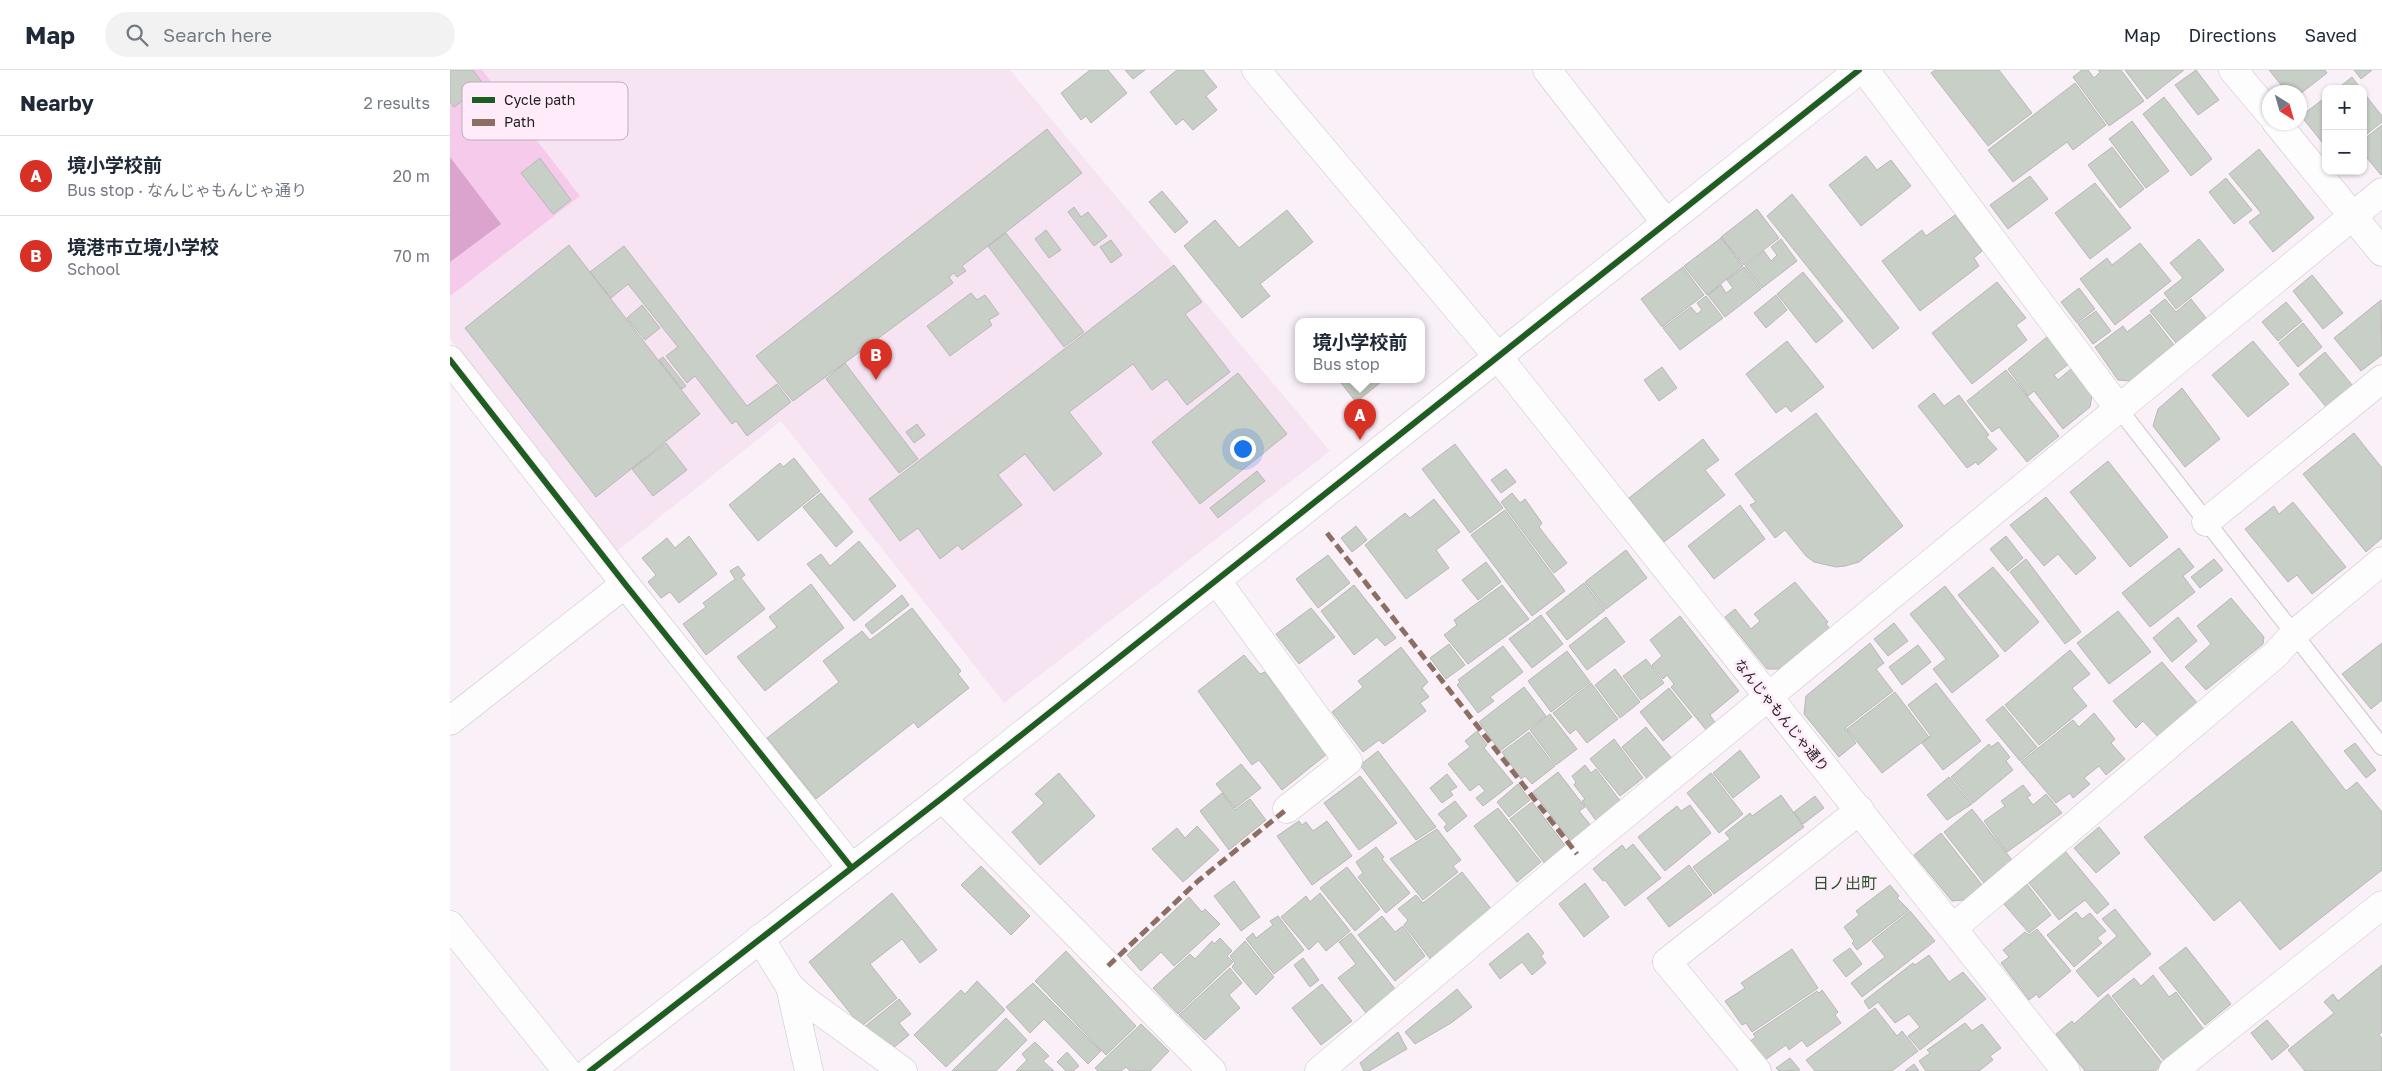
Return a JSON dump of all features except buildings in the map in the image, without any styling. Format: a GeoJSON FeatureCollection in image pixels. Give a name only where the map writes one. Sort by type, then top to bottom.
{"type":"FeatureCollection","features":[{"type":"Feature","properties":{"kind":"street","name":"なんじゃもんじゃ通り"},"geometry":{"type":"LineString","coordinates":[[1256,70],[1499,358],[2066,1071]]}},
{"type":"Feature","properties":{"kind":"street"},"geometry":{"type":"LineString","coordinates":[[1547,70],[1666,224]]}},
{"type":"Feature","properties":{"kind":"street"},"geometry":{"type":"LineString","coordinates":[[590,1071],[942,798],[1499,358],[1859,70]]}},
{"type":"Feature","properties":{"kind":"street"},"geometry":{"type":"LineString","coordinates":[[1865,70],[2119,409]]}},
{"type":"Feature","properties":{"kind":"street"},"geometry":{"type":"LineString","coordinates":[[2233,70],[2262,104]]}},
{"type":"Feature","properties":{"kind":"street"},"geometry":{"type":"LineString","coordinates":[[2283,130],[2382,252]]}},
{"type":"Feature","properties":{"kind":"street"},"geometry":{"type":"LineString","coordinates":[[1319,1071],[1576,854],[2382,192]]}},
{"type":"Feature","properties":{"kind":"street"},"geometry":{"type":"LineString","coordinates":[[450,360],[625,584],[851,867]]}},
{"type":"Feature","properties":{"kind":"street"},"geometry":{"type":"LineString","coordinates":[[2206,522],[2382,379]]}},
{"type":"Feature","properties":{"kind":"street"},"geometry":{"type":"LineString","coordinates":[[1953,928],[2275,655],[2294,634],[2382,561]]}},
{"type":"Feature","properties":{"kind":"street"},"geometry":{"type":"LineString","coordinates":[[1217,581],[1348,762],[1287,809]]}},
{"type":"Feature","properties":{"kind":"street"},"geometry":{"type":"LineString","coordinates":[[450,721],[625,584]]}},
{"type":"Feature","properties":{"kind":"street"},"geometry":{"type":"LineString","coordinates":[[942,798],[1212,1071]]}},
{"type":"Feature","properties":{"kind":"street"},"geometry":{"type":"LineString","coordinates":[[1757,1071],[1668,962],[1860,810]]}},
{"type":"Feature","properties":{"kind":"street"},"geometry":{"type":"LineString","coordinates":[[2173,1071],[2382,905]]}},
{"type":"Feature","properties":{"kind":"street"},"geometry":{"type":"LineString","coordinates":[[450,925],[567,1071]]}},
{"type":"Feature","properties":{"kind":"street"},"geometry":{"type":"LineString","coordinates":[[760,938],[790,987],[806,1001],[903,1071]]}},
{"type":"Feature","properties":{"kind":"street"},"geometry":{"type":"LineString","coordinates":[[790,987],[809,1071]]}},
{"type":"Feature","properties":{"kind":"lane"},"geometry":{"type":"LineString","coordinates":[[2119,409],[2382,748]]}},
{"type":"Feature","properties":{"kind":"shaded area"},"geometry":{"type":"Polygon","coordinates":[[[450,70],[1010,70],[1330,451],[1004,703],[781,421],[617,551],[450,339],[450,70]]]}},
{"type":"Feature","properties":{"kind":"shaded area"},"geometry":{"type":"Polygon","coordinates":[[[450,70],[482,70],[491,82],[462,82],[462,140],[536,140],[580,196],[450,296],[450,70]]]}},
{"type":"Feature","properties":{"kind":"shaded area"},"geometry":{"type":"Polygon","coordinates":[[[450,157],[501,224],[450,262],[450,157]]]}},
{"type":"Feature","properties":{"kind":"marked path"},"geometry":{"type":"LineString","coordinates":[[1327,533],[1577,854]]}},
{"type":"Feature","properties":{"kind":"marked path"},"geometry":{"type":"LineString","coordinates":[[1108,966],[1198,881],[1287,809]]}},
{"type":"Feature","properties":{"kind":"cycle path"},"geometry":{"type":"LineString","coordinates":[[590,1071],[942,798],[1859,70]]}},
{"type":"Feature","properties":{"kind":"cycle path"},"geometry":{"type":"LineString","coordinates":[[450,360],[625,584],[851,867]]}},
{"type":"Feature","properties":{"kind":"place","name":"境港市立境小学校"},"geometry":{"type":"Point","coordinates":[876,380]}},
{"type":"Feature","properties":{"kind":"place","name":"境小学校前"},"geometry":{"type":"Point","coordinates":[1360,440]}},
{"type":"Feature","properties":{"kind":"district","name":"日ノ出町"},"geometry":{"type":"Point","coordinates":[1845,883]}}]}
